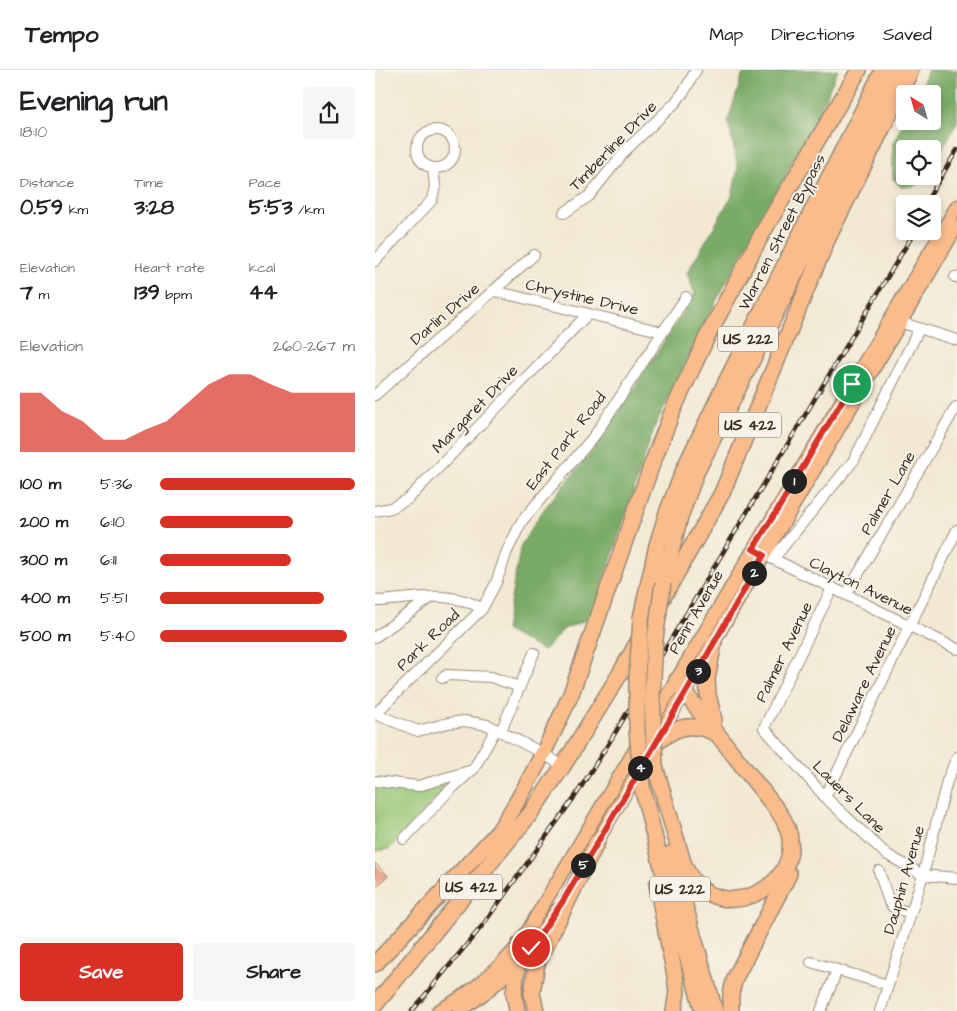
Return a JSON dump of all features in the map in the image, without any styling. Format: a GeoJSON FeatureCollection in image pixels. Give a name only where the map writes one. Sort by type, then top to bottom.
{"type":"FeatureCollection","features":[{"type":"Feature","properties":{"kind":"highway","name":"US 422"},"geometry":{"type":"LineString","coordinates":[[377,959],[498,832],[512,810],[555,730],[571,694],[651,464],[673,410],[707,337],[763,232],[859,70]]}},
{"type":"Feature","properties":{"kind":"highway","name":"Warren Street Bypass"},"geometry":{"type":"LineString","coordinates":[[642,787],[637,730],[637,676],[641,618],[657,546],[668,510],[685,467],[731,371],[883,70]]}},
{"type":"Feature","properties":{"kind":"highway","name":"Warren Street Bypass"},"geometry":{"type":"LineString","coordinates":[[655,766],[653,686],[655,639],[663,584],[680,517],[696,473],[897,70]]}},
{"type":"Feature","properties":{"kind":"highway","name":"US 422"},"geometry":{"type":"LineString","coordinates":[[375,1006],[530,814],[563,766],[618,676],[722,493],[827,240],[911,70]]}},
{"type":"Feature","properties":{"kind":"highway"},"geometry":{"type":"LineString","coordinates":[[655,766],[683,862],[687,872],[694,881],[708,892],[725,898],[743,899],[759,893],[775,881],[783,870],[789,852],[789,830],[778,811],[716,727],[708,694],[707,680],[714,642]]}},
{"type":"Feature","properties":{"kind":"highway"},"geometry":{"type":"LineString","coordinates":[[683,687],[789,814],[795,829],[797,842],[791,869],[735,978],[731,993],[731,1011]]}},
{"type":"Feature","properties":{"kind":"highway"},"geometry":{"type":"LineString","coordinates":[[655,744],[672,732],[687,726],[716,727]]}},
{"type":"Feature","properties":{"kind":"highway","name":"US 222"},"geometry":{"type":"LineString","coordinates":[[655,766],[661,814],[671,858],[715,1011]]}},
{"type":"Feature","properties":{"kind":"highway"},"geometry":{"type":"LineString","coordinates":[[642,787],[654,873],[675,976],[677,992],[674,1011]]}},
{"type":"Feature","properties":{"kind":"highway","name":"US 222"},"geometry":{"type":"LineString","coordinates":[[642,787],[668,891],[703,1011]]}},
{"type":"Feature","properties":{"kind":"highway"},"geometry":{"type":"LineString","coordinates":[[536,1011],[532,993],[537,963],[597,842]]}},
{"type":"Feature","properties":{"kind":"highway"},"geometry":{"type":"LineString","coordinates":[[375,991],[419,944],[441,924]]}},
{"type":"Feature","properties":{"kind":"highway"},"geometry":{"type":"LineString","coordinates":[[517,1011],[514,993],[520,944]]}},
{"type":"Feature","properties":{"kind":"main road","name":"Penn Avenue"},"geometry":{"type":"LineString","coordinates":[[895,321],[957,206]]}},
{"type":"Feature","properties":{"kind":"main road","name":"Penn Avenue"},"geometry":{"type":"LineString","coordinates":[[459,1011],[478,999],[501,980],[518,964],[543,932],[655,744],[683,687],[714,642],[763,554],[781,504],[895,321],[957,226]]}},
{"type":"Feature","properties":{"kind":"main road","name":"Penn Avenue"},"geometry":{"type":"LineString","coordinates":[[438,1011],[476,988],[495,972],[520,944],[683,687],[763,554]]}},
{"type":"Feature","properties":{"kind":"street","name":"Timberline Drive"},"geometry":{"type":"LineString","coordinates":[[564,213],[589,196],[621,155],[675,103],[697,70]]}},
{"type":"Feature","properties":{"kind":"street"},"geometry":{"type":"LineString","coordinates":[[375,260],[432,200],[435,186],[433,168]]}},
{"type":"Feature","properties":{"kind":"street","name":"Darlin Drive"},"geometry":{"type":"LineString","coordinates":[[375,395],[534,255]]}},
{"type":"Feature","properties":{"kind":"street","name":"Chrystine Drive"},"geometry":{"type":"LineString","coordinates":[[494,291],[663,332]]}},
{"type":"Feature","properties":{"kind":"street","name":"East Park Road"},"geometry":{"type":"LineString","coordinates":[[481,609],[496,584],[507,551],[522,521],[595,435],[686,297]]}},
{"type":"Feature","properties":{"kind":"street","name":"Margaret Drive"},"geometry":{"type":"LineString","coordinates":[[375,510],[391,508],[408,499],[587,315]]}},
{"type":"Feature","properties":{"kind":"street"},"geometry":{"type":"LineString","coordinates":[[895,321],[957,340]]}},
{"type":"Feature","properties":{"kind":"street"},"geometry":{"type":"LineString","coordinates":[[763,554],[854,460],[919,329]]}},
{"type":"Feature","properties":{"kind":"street","name":"Palmer Lane"},"geometry":{"type":"LineString","coordinates":[[846,595],[956,407]]}},
{"type":"Feature","properties":{"kind":"street","name":"Delaware Avenue"},"geometry":{"type":"LineString","coordinates":[[825,797],[957,530]]}},
{"type":"Feature","properties":{"kind":"street","name":"Clayton Avenue"},"geometry":{"type":"LineString","coordinates":[[763,554],[957,649]]}},
{"type":"Feature","properties":{"kind":"street","name":"Palmer Avenue"},"geometry":{"type":"LineString","coordinates":[[763,728],[833,588]]}},
{"type":"Feature","properties":{"kind":"street"},"geometry":{"type":"LineString","coordinates":[[375,637],[432,597]]}},
{"type":"Feature","properties":{"kind":"street"},"geometry":{"type":"LineString","coordinates":[[375,601],[452,597],[474,604],[481,609]]}},
{"type":"Feature","properties":{"kind":"street","name":"Park Road"},"geometry":{"type":"LineString","coordinates":[[375,714],[481,609]]}},
{"type":"Feature","properties":{"kind":"street"},"geometry":{"type":"LineString","coordinates":[[404,839],[447,793],[473,770],[498,730],[534,653]]}},
{"type":"Feature","properties":{"kind":"street"},"geometry":{"type":"LineString","coordinates":[[442,678],[447,675],[491,677],[519,687]]}},
{"type":"Feature","properties":{"kind":"street"},"geometry":{"type":"LineString","coordinates":[[375,714],[418,731],[464,721],[488,726],[542,753],[563,766]]}},
{"type":"Feature","properties":{"kind":"street","name":"Lauers Lane"},"geometry":{"type":"LineString","coordinates":[[763,728],[825,797],[886,854],[923,875]]}},
{"type":"Feature","properties":{"kind":"street","name":"Dauphin Avenue"},"geometry":{"type":"LineString","coordinates":[[880,1011],[923,875],[944,790],[957,757]]}},
{"type":"Feature","properties":{"kind":"street"},"geometry":{"type":"LineString","coordinates":[[375,780],[418,786],[473,770]]}},
{"type":"Feature","properties":{"kind":"street"},"geometry":{"type":"LineString","coordinates":[[879,871],[889,902],[893,907],[910,913]]}},
{"type":"Feature","properties":{"kind":"street"},"geometry":{"type":"LineString","coordinates":[[923,875],[957,878]]}},
{"type":"Feature","properties":{"kind":"street"},"geometry":{"type":"LineString","coordinates":[[811,962],[888,985]]}},
{"type":"Feature","properties":{"kind":"street"},"geometry":{"type":"LineString","coordinates":[[821,1011],[837,970]]}},
{"type":"Feature","properties":{"kind":"green space"},"geometry":{"type":"Polygon","coordinates":[[[746,70],[838,70],[812,128],[716,301],[654,428],[595,609],[586,620],[564,629],[543,651],[505,630],[521,545],[544,509],[595,448],[695,294],[687,273],[732,196],[738,168],[728,121],[742,76],[746,70]]]}},
{"type":"Feature","properties":{"kind":"green space"},"geometry":{"type":"Polygon","coordinates":[[[928,70],[957,70],[957,122],[941,151],[941,140],[896,140],[896,182],[893,179],[893,143],[900,130],[941,130],[941,85],[921,85],[928,70]]]}},
{"type":"Feature","properties":{"kind":"green space"},"geometry":{"type":"Polygon","coordinates":[[[899,185],[916,185],[915,186],[901,187],[899,185]]]}},
{"type":"Feature","properties":{"kind":"green space"},"geometry":{"type":"Polygon","coordinates":[[[443,783],[445,789],[389,849],[375,851],[375,784],[443,783]]]}},
{"type":"Feature","properties":{"kind":"building"},"geometry":{"type":"Polygon","coordinates":[[[375,863],[388,876],[375,888],[375,863]]]}},
{"type":"Feature","properties":{"kind":"railway"},"geometry":{"type":"LineString","coordinates":[[930,195],[957,150]]}},
{"type":"Feature","properties":{"kind":"railway"},"geometry":{"type":"LineString","coordinates":[[412,1011],[482,926],[576,795],[910,240]]}},
{"type":"Feature","properties":{"kind":"route"},"geometry":{"type":"LineString","coordinates":[[531,948],[563,901],[689,687],[764,555],[753,549],[852,384]]}}]}
